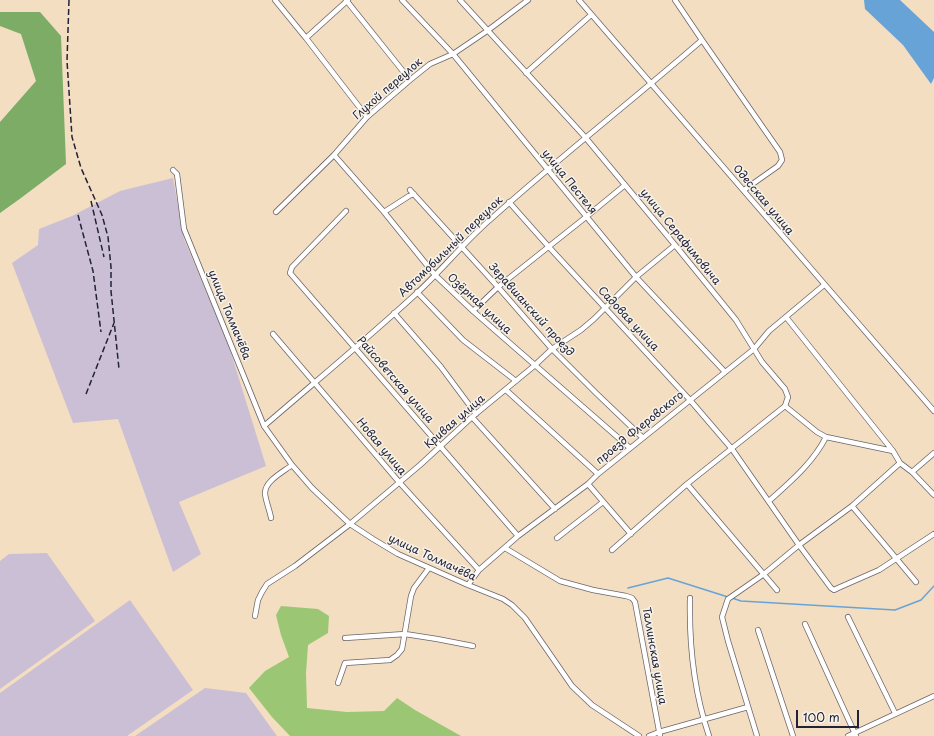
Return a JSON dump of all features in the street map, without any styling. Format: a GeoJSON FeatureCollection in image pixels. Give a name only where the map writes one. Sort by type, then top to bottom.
{"type":"FeatureCollection","features":[{"type":"Feature","properties":{"kind":"street"},"geometry":{"type":"LineString","coordinates":[[274,0],[306,38],[367,117]]}},
{"type":"Feature","properties":{"kind":"street"},"geometry":{"type":"LineString","coordinates":[[306,38],[347,0],[410,80]]}},
{"type":"Feature","properties":{"kind":"street","name":"улица Пестеля"},"geometry":{"type":"LineString","coordinates":[[402,0],[453,54],[548,169],[586,218],[636,276],[725,372]]}},
{"type":"Feature","properties":{"kind":"street","name":"улица Серафимовича"},"geometry":{"type":"LineString","coordinates":[[460,0],[585,137],[675,244],[736,320],[762,362],[785,389],[788,398],[786,406]]}},
{"type":"Feature","properties":{"kind":"street","name":"Глухой переулок"},"geometry":{"type":"LineString","coordinates":[[276,212],[334,155],[367,117],[410,80],[430,64],[453,54],[487,31],[527,0]]}},
{"type":"Feature","properties":{"kind":"street","name":"Одесская улица"},"geometry":{"type":"LineString","coordinates":[[579,0],[934,411]]}},
{"type":"Feature","properties":{"kind":"street"},"geometry":{"type":"LineString","coordinates":[[676,0],[780,152],[782,160],[778,166],[744,190]]}},
{"type":"Feature","properties":{"kind":"street"},"geometry":{"type":"LineString","coordinates":[[526,73],[591,15]]}},
{"type":"Feature","properties":{"kind":"street","name":"Автомобильный переулок"},"geometry":{"type":"LineString","coordinates":[[264,426],[355,348],[417,292],[490,219],[585,137],[652,84],[702,40]]}},
{"type":"Feature","properties":{"kind":"street","name":"Озёрная улица"},"geometry":{"type":"LineString","coordinates":[[334,155],[384,212],[435,275],[534,366],[630,448]]}},
{"type":"Feature","properties":{"kind":"street","name":"улица Толмачёва"},"geometry":{"type":"LineString","coordinates":[[173,170],[177,174],[184,229],[264,426],[292,465],[312,488],[350,524],[398,554],[512,604],[525,618],[572,686],[592,705],[639,736]]}},
{"type":"Feature","properties":{"kind":"street"},"geometry":{"type":"LineString","coordinates":[[473,311],[498,286],[586,218],[625,185]]}},
{"type":"Feature","properties":{"kind":"street","name":"Зеравшанский проезд"},"geometry":{"type":"LineString","coordinates":[[410,190],[498,286],[552,349],[643,438]]}},
{"type":"Feature","properties":{"kind":"street"},"geometry":{"type":"LineString","coordinates":[[384,212],[414,194]]}},
{"type":"Feature","properties":{"kind":"street","name":"Садовая улица"},"geometry":{"type":"LineString","coordinates":[[510,202],[548,246],[690,400],[732,449],[831,588],[834,590],[879,570],[897,560]]}},
{"type":"Feature","properties":{"kind":"street","name":"Райсоветская улица"},"geometry":{"type":"LineString","coordinates":[[346,211],[292,267],[290,273],[518,536]]}},
{"type":"Feature","properties":{"kind":"street","name":"Кривая улица"},"geometry":{"type":"LineString","coordinates":[[255,616],[258,600],[267,584],[295,566],[350,524],[420,465],[552,349],[594,319],[636,276],[675,244]]}},
{"type":"Feature","properties":{"kind":"street","name":"проезд Флеровского"},"geometry":{"type":"LineString","coordinates":[[468,585],[479,570],[518,536],[588,484],[598,474],[754,349],[768,331],[824,285]]}},
{"type":"Feature","properties":{"kind":"street"},"geometry":{"type":"LineString","coordinates":[[417,292],[463,340],[516,381]]}},
{"type":"Feature","properties":{"kind":"street"},"geometry":{"type":"LineString","coordinates":[[394,313],[441,367],[474,416],[555,509]]}},
{"type":"Feature","properties":{"kind":"street"},"geometry":{"type":"LineString","coordinates":[[786,317],[893,451],[900,463],[912,472],[934,495]]}},
{"type":"Feature","properties":{"kind":"street","name":"Новая улица"},"geometry":{"type":"LineString","coordinates":[[273,334],[399,482],[479,570]]}},
{"type":"Feature","properties":{"kind":"street"},"geometry":{"type":"LineString","coordinates":[[506,390],[598,474]]}},
{"type":"Feature","properties":{"kind":"street"},"geometry":{"type":"LineString","coordinates":[[612,550],[687,484],[786,406],[817,432],[826,437],[893,451]]}},
{"type":"Feature","properties":{"kind":"street"},"geometry":{"type":"LineString","coordinates":[[769,501],[795,478],[815,455],[826,437]]}},
{"type":"Feature","properties":{"kind":"street"},"geometry":{"type":"LineString","coordinates":[[912,472],[934,453]]}},
{"type":"Feature","properties":{"kind":"street"},"geometry":{"type":"LineString","coordinates":[[757,736],[722,617],[729,598],[764,574],[799,545],[852,506],[900,463]]}},
{"type":"Feature","properties":{"kind":"street"},"geometry":{"type":"LineString","coordinates":[[271,518],[265,493],[267,487],[270,482],[292,465]]}},
{"type":"Feature","properties":{"kind":"street"},"geometry":{"type":"LineString","coordinates":[[588,484],[631,534]]}},
{"type":"Feature","properties":{"kind":"street"},"geometry":{"type":"LineString","coordinates":[[687,484],[777,590]]}},
{"type":"Feature","properties":{"kind":"street"},"geometry":{"type":"LineString","coordinates":[[557,538],[603,502]]}},
{"type":"Feature","properties":{"kind":"street"},"geometry":{"type":"LineString","coordinates":[[852,506],[916,582]]}},
{"type":"Feature","properties":{"kind":"street"},"geometry":{"type":"LineString","coordinates":[[897,560],[934,534]]}},
{"type":"Feature","properties":{"kind":"street","name":"Таллинская улица"},"geometry":{"type":"LineString","coordinates":[[505,548],[560,581],[593,590],[626,596],[632,598],[636,602],[660,734]]}},
{"type":"Feature","properties":{"kind":"street"},"geometry":{"type":"LineString","coordinates":[[338,683],[345,663],[390,660],[402,649],[411,596],[414,588],[429,568]]}},
{"type":"Feature","properties":{"kind":"street"},"geometry":{"type":"LineString","coordinates":[[690,598],[691,652],[704,720],[709,736]]}},
{"type":"Feature","properties":{"kind":"street"},"geometry":{"type":"LineString","coordinates":[[848,617],[895,714]]}},
{"type":"Feature","properties":{"kind":"street"},"geometry":{"type":"LineString","coordinates":[[805,624],[855,734]]}},
{"type":"Feature","properties":{"kind":"street"},"geometry":{"type":"LineString","coordinates":[[758,630],[793,736]]}},
{"type":"Feature","properties":{"kind":"street"},"geometry":{"type":"LineString","coordinates":[[345,638],[405,634],[473,646]]}},
{"type":"Feature","properties":{"kind":"street"},"geometry":{"type":"LineString","coordinates":[[848,736],[934,696]]}},
{"type":"Feature","properties":{"kind":"street"},"geometry":{"type":"LineString","coordinates":[[649,736],[748,707]]}},
{"type":"Feature","properties":{"kind":"shaded area"},"geometry":{"type":"Polygon","coordinates":[[[173,178],[184,239],[227,340],[266,466],[179,502],[201,554],[173,572],[118,419],[73,423],[12,263],[38,245],[39,229],[72,216],[120,191],[173,178]]]}},
{"type":"Feature","properties":{"kind":"shaded area"},"geometry":{"type":"Polygon","coordinates":[[[47,553],[95,621],[0,689],[0,561],[9,554],[47,553]]]}},
{"type":"Feature","properties":{"kind":"shaded area"},"geometry":{"type":"Polygon","coordinates":[[[130,600],[193,690],[127,736],[0,736],[0,693],[130,600]]]}},
{"type":"Feature","properties":{"kind":"shaded area"},"geometry":{"type":"Polygon","coordinates":[[[205,688],[246,693],[277,736],[135,736],[205,688]]]}},
{"type":"Feature","properties":{"kind":"green space"},"geometry":{"type":"Polygon","coordinates":[[[0,12],[40,12],[61,36],[66,164],[0,213],[0,122],[36,81],[21,34],[0,26],[0,12]]]}},
{"type":"Feature","properties":{"kind":"green space"},"geometry":{"type":"Polygon","coordinates":[[[281,606],[318,609],[329,616],[328,633],[308,645],[306,673],[307,708],[347,712],[384,711],[397,698],[461,736],[290,736],[272,717],[249,688],[265,671],[289,657],[276,615],[281,606]]]}},
{"type":"Feature","properties":{"kind":"water"},"geometry":{"type":"Polygon","coordinates":[[[864,0],[900,0],[934,32],[934,78],[931,84],[903,45],[865,9],[864,0]]]}},
{"type":"Feature","properties":{"kind":"waterway"},"geometry":{"type":"LineString","coordinates":[[628,588],[668,578],[728,597]]}},
{"type":"Feature","properties":{"kind":"waterway"},"geometry":{"type":"LineString","coordinates":[[732,598],[741,601],[895,610],[921,600],[934,586]]}},
{"type":"Feature","properties":{"kind":"railway"},"geometry":{"type":"LineString","coordinates":[[69,0],[67,61],[72,137],[81,168],[102,215],[108,237],[111,267],[111,291],[119,369]]}},
{"type":"Feature","properties":{"kind":"railway"},"geometry":{"type":"LineString","coordinates":[[91,201],[104,257]]}},
{"type":"Feature","properties":{"kind":"railway"},"geometry":{"type":"LineString","coordinates":[[78,215],[93,271],[101,332]]}},
{"type":"Feature","properties":{"kind":"railway"},"geometry":{"type":"LineString","coordinates":[[86,394],[114,323]]}}]}
